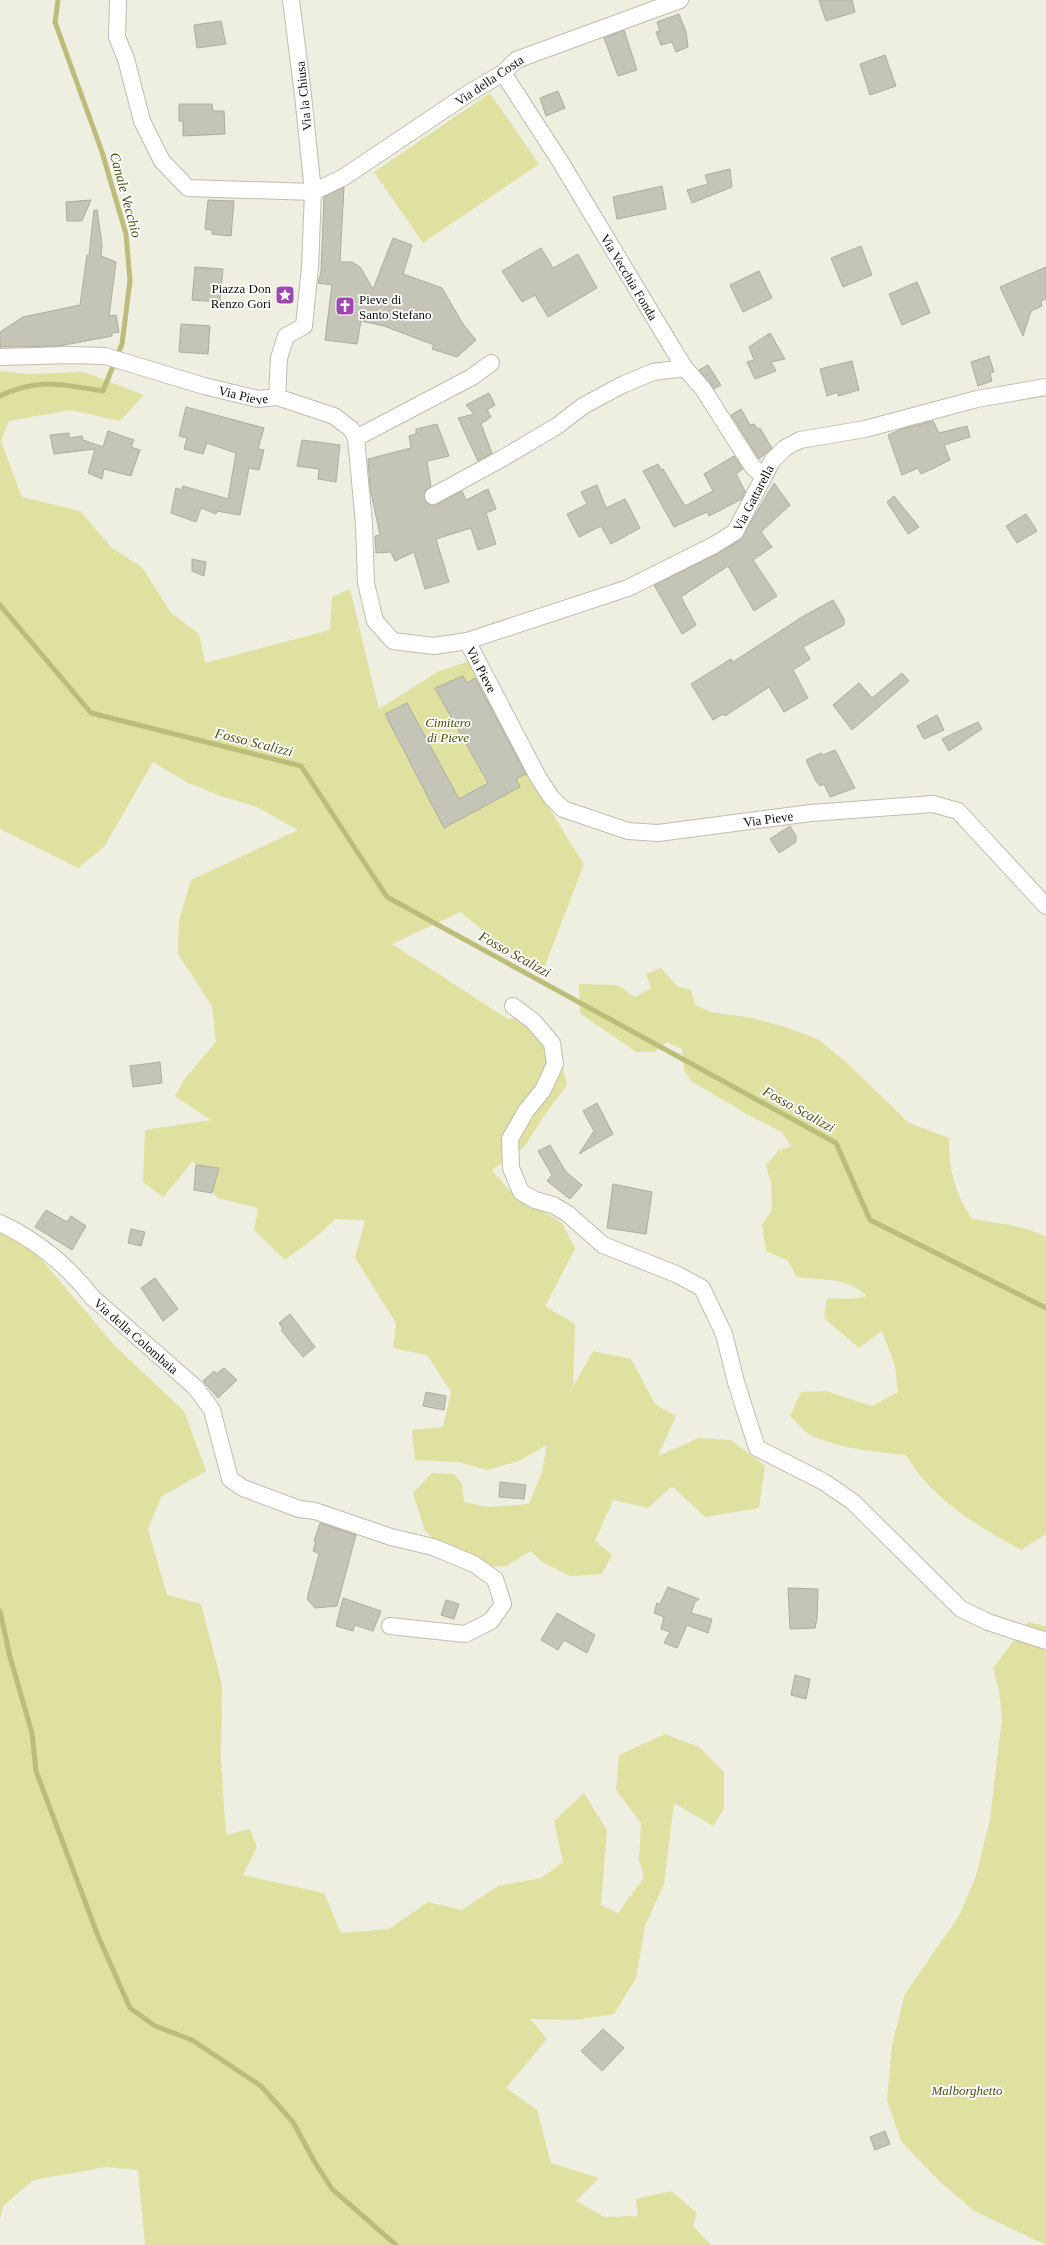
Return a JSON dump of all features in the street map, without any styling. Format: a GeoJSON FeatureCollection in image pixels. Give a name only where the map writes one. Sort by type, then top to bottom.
{"type":"FeatureCollection","features":[{"type":"Feature","properties":{"kind":"street"},"geometry":{"type":"LineString","coordinates":[[118,0],[117,37],[126,59],[142,121],[162,161],[188,188],[313,192]]}},
{"type":"Feature","properties":{"kind":"street","name":"Via la Chiusa"},"geometry":{"type":"LineString","coordinates":[[278,397],[279,358],[286,336],[304,326],[310,267],[313,192],[303,95],[290,0]]}},
{"type":"Feature","properties":{"kind":"street","name":"Via della Costa"},"geometry":{"type":"LineString","coordinates":[[313,192],[344,177],[470,93],[503,73],[516,60],[538,50],[680,0]]}},
{"type":"Feature","properties":{"kind":"street","name":"Via Vecchia Fonda"},"geometry":{"type":"LineString","coordinates":[[503,73],[560,161],[630,280],[685,368],[703,389],[752,466],[763,476]]}},
{"type":"Feature","properties":{"kind":"street","name":"Via Pieve"},"geometry":{"type":"LineString","coordinates":[[0,357],[70,355],[105,356],[204,386],[258,399],[278,397],[334,416],[351,428],[356,438],[364,524],[366,583],[375,621],[393,641],[434,646],[468,641],[538,776],[551,797],[563,809],[628,831],[658,833],[811,813],[933,804],[958,811],[1046,906]]}},
{"type":"Feature","properties":{"kind":"street"},"geometry":{"type":"LineString","coordinates":[[356,438],[472,378],[491,363]]}},
{"type":"Feature","properties":{"kind":"street"},"geometry":{"type":"LineString","coordinates":[[433,496],[503,458],[557,426],[583,406],[622,386],[653,372],[685,368]]}},
{"type":"Feature","properties":{"kind":"street","name":"Via Gattarella"},"geometry":{"type":"LineString","coordinates":[[468,641],[628,588],[714,545],[735,532],[772,461],[785,448],[800,440],[865,429],[977,399],[1046,387]]}},
{"type":"Feature","properties":{"kind":"street"},"geometry":{"type":"LineString","coordinates":[[513,1006],[533,1021],[552,1043],[555,1064],[543,1090],[526,1111],[510,1139],[511,1168],[521,1192],[535,1200],[553,1204],[568,1214],[603,1245],[676,1274],[702,1288],[724,1334],[736,1382],[757,1448],[824,1482],[853,1502],[961,1609],[988,1622],[1046,1641]]}},
{"type":"Feature","properties":{"kind":"street","name":"Via della Colombaia"},"geometry":{"type":"LineString","coordinates":[[0,1223],[38,1244],[78,1279],[92,1297],[196,1388],[212,1410],[230,1479],[243,1488],[299,1508],[315,1511],[391,1538],[433,1547],[474,1564],[495,1579],[503,1604],[491,1621],[465,1634],[390,1626]]}},
{"type":"Feature","properties":{"kind":"green space"},"geometry":{"type":"Polygon","coordinates":[[[490,93],[539,164],[423,243],[374,172],[490,93]]]}},
{"type":"Feature","properties":{"kind":"green space","name":"Cimitero di Pieve"},"geometry":{"type":"Polygon","coordinates":[[[0,371],[28,374],[84,372],[144,395],[120,421],[71,410],[9,421],[1,441],[22,497],[80,511],[112,548],[142,567],[171,613],[199,634],[205,663],[330,630],[332,597],[350,589],[379,709],[437,672],[472,660],[511,738],[553,815],[584,864],[541,976],[460,912],[392,944],[508,1019],[534,1017],[558,1047],[567,1085],[546,1113],[524,1147],[492,1170],[509,1190],[562,1223],[575,1249],[545,1306],[575,1324],[573,1387],[593,1351],[631,1359],[655,1404],[676,1416],[658,1456],[699,1438],[731,1440],[765,1466],[759,1508],[705,1517],[672,1486],[648,1508],[613,1500],[595,1541],[612,1555],[602,1574],[570,1576],[542,1562],[531,1551],[506,1566],[464,1568],[425,1531],[413,1493],[432,1473],[454,1474],[462,1484],[464,1502],[488,1507],[529,1504],[542,1472],[547,1445],[519,1461],[487,1470],[458,1462],[415,1460],[412,1430],[443,1427],[451,1392],[427,1355],[393,1348],[396,1323],[355,1258],[365,1220],[335,1219],[318,1235],[285,1260],[254,1230],[258,1208],[217,1198],[193,1161],[163,1197],[143,1182],[145,1130],[211,1120],[175,1096],[185,1078],[216,1042],[212,1006],[178,954],[179,921],[191,880],[298,830],[257,807],[221,796],[186,782],[153,762],[104,847],[78,868],[0,829],[0,371]]]}},
{"type":"Feature","properties":{"kind":"green space"},"geometry":{"type":"Polygon","coordinates":[[[661,968],[678,987],[691,990],[695,1005],[711,1012],[752,1018],[785,1027],[818,1039],[848,1064],[909,1123],[949,1138],[951,1171],[960,1198],[971,1218],[1020,1227],[1039,1233],[1046,1237],[1046,1534],[1021,1550],[983,1528],[957,1510],[921,1477],[906,1455],[842,1446],[829,1442],[805,1431],[790,1416],[801,1392],[826,1391],[872,1406],[898,1392],[895,1366],[882,1331],[859,1348],[824,1318],[827,1298],[851,1299],[867,1296],[851,1285],[843,1282],[797,1277],[788,1261],[766,1251],[762,1225],[772,1210],[771,1183],[766,1165],[778,1151],[791,1146],[782,1132],[750,1116],[691,1081],[684,1070],[682,1049],[667,1042],[654,1052],[636,1052],[580,1013],[579,984],[617,985],[635,997],[651,988],[646,974],[661,968]]]}},
{"type":"Feature","properties":{"kind":"green space"},"geometry":{"type":"Polygon","coordinates":[[[0,1225],[37,1254],[114,1345],[184,1411],[206,1471],[161,1497],[148,1529],[167,1595],[201,1604],[222,1685],[221,1760],[226,1835],[250,1829],[257,1847],[243,1875],[324,1893],[341,1933],[389,1929],[428,1902],[462,1910],[498,1886],[541,1878],[563,1862],[554,1821],[584,1793],[607,1830],[601,1905],[618,1913],[644,1877],[639,1860],[641,1823],[616,1790],[619,1755],[665,1734],[699,1747],[724,1772],[724,1809],[713,1826],[674,1803],[664,1884],[645,1926],[636,1978],[614,2014],[575,2020],[530,2019],[547,2039],[506,2088],[537,2110],[551,2163],[599,2178],[576,2201],[605,2217],[638,2216],[636,2199],[671,2191],[697,2213],[693,2226],[711,2245],[145,2245],[138,2170],[106,2167],[34,2180],[3,2206],[0,2220],[0,1225]]]}},
{"type":"Feature","properties":{"kind":"green space","name":"Malborghetto"},"geometry":{"type":"Polygon","coordinates":[[[1028,1622],[1046,1626],[1046,2245],[974,2211],[936,2178],[901,2141],[887,2100],[892,2045],[905,1994],[959,1916],[976,1876],[990,1819],[1002,1718],[999,1692],[993,1668],[1028,1622]]]}},
{"type":"Feature","properties":{"kind":"building"},"geometry":{"type":"Polygon","coordinates":[[[819,0],[852,0],[855,12],[826,21],[819,0]]]}},
{"type":"Feature","properties":{"kind":"building"},"geometry":{"type":"Polygon","coordinates":[[[679,14],[686,32],[688,47],[676,52],[672,42],[661,45],[656,32],[660,31],[657,22],[679,14]]]}},
{"type":"Feature","properties":{"kind":"building"},"geometry":{"type":"Polygon","coordinates":[[[221,21],[226,44],[197,48],[194,25],[221,21]]]}},
{"type":"Feature","properties":{"kind":"building"},"geometry":{"type":"Polygon","coordinates":[[[624,30],[637,70],[618,76],[604,38],[624,30]]]}},
{"type":"Feature","properties":{"kind":"building"},"geometry":{"type":"Polygon","coordinates":[[[885,55],[896,86],[870,95],[860,64],[885,55]]]}},
{"type":"Feature","properties":{"kind":"building"},"geometry":{"type":"Polygon","coordinates":[[[558,91],[565,108],[546,116],[540,98],[558,91]]]}},
{"type":"Feature","properties":{"kind":"building"},"geometry":{"type":"Polygon","coordinates":[[[179,104],[212,104],[213,111],[224,111],[225,134],[183,136],[183,121],[179,121],[179,104]]]}},
{"type":"Feature","properties":{"kind":"building"},"geometry":{"type":"Polygon","coordinates":[[[730,169],[732,187],[692,203],[687,190],[708,184],[705,175],[730,169]]]}},
{"type":"Feature","properties":{"kind":"building"},"geometry":{"type":"Polygon","coordinates":[[[662,186],[666,209],[617,219],[613,197],[662,186]]]}},
{"type":"Feature","properties":{"kind":"building"},"geometry":{"type":"Polygon","coordinates":[[[344,187],[340,262],[352,262],[360,267],[373,289],[393,238],[412,245],[403,274],[442,288],[463,324],[476,340],[457,357],[432,349],[434,345],[384,326],[361,321],[357,344],[325,340],[332,285],[318,283],[321,272],[324,197],[344,187]]]}},
{"type":"Feature","properties":{"kind":"building"},"geometry":{"type":"Polygon","coordinates":[[[91,200],[82,221],[67,221],[66,202],[91,200]]]}},
{"type":"Feature","properties":{"kind":"building"},"geometry":{"type":"Polygon","coordinates":[[[208,200],[234,201],[231,236],[212,234],[212,230],[205,229],[208,200]]]}},
{"type":"Feature","properties":{"kind":"building"},"geometry":{"type":"Polygon","coordinates":[[[94,210],[97,210],[102,244],[101,256],[116,262],[109,316],[116,315],[119,332],[112,333],[112,336],[59,346],[0,347],[0,332],[23,317],[80,305],[87,255],[89,256],[94,210]]]}},
{"type":"Feature","properties":{"kind":"building"},"geometry":{"type":"Polygon","coordinates":[[[861,246],[872,275],[843,287],[831,258],[861,246]]]}},
{"type":"Feature","properties":{"kind":"building"},"geometry":{"type":"Polygon","coordinates":[[[541,248],[553,268],[578,254],[597,288],[548,317],[535,295],[522,302],[502,271],[541,248]]]}},
{"type":"Feature","properties":{"kind":"building"},"geometry":{"type":"Polygon","coordinates":[[[195,267],[223,269],[220,302],[192,300],[195,267]]]}},
{"type":"Feature","properties":{"kind":"building"},"geometry":{"type":"Polygon","coordinates":[[[1046,267],[1046,299],[1041,301],[1042,306],[1031,311],[1023,336],[1000,287],[1046,267]]]}},
{"type":"Feature","properties":{"kind":"building"},"geometry":{"type":"Polygon","coordinates":[[[759,271],[772,298],[743,312],[730,285],[759,271]]]}},
{"type":"Feature","properties":{"kind":"building"},"geometry":{"type":"Polygon","coordinates":[[[917,282],[930,313],[902,325],[889,294],[917,282]]]}},
{"type":"Feature","properties":{"kind":"building"},"geometry":{"type":"Polygon","coordinates":[[[181,324],[210,326],[208,354],[179,352],[181,324]]]}},
{"type":"Feature","properties":{"kind":"building"},"geometry":{"type":"Polygon","coordinates":[[[770,333],[785,359],[771,362],[776,371],[755,379],[747,362],[754,360],[749,347],[770,333]]]}},
{"type":"Feature","properties":{"kind":"building"},"geometry":{"type":"Polygon","coordinates":[[[989,356],[994,372],[990,373],[992,381],[978,386],[971,362],[989,356]]]}},
{"type":"Feature","properties":{"kind":"building"},"geometry":{"type":"Polygon","coordinates":[[[852,361],[859,390],[838,396],[838,392],[827,396],[820,369],[852,361]]]}},
{"type":"Feature","properties":{"kind":"building"},"geometry":{"type":"Polygon","coordinates":[[[708,365],[721,385],[714,389],[699,370],[708,365]]]}},
{"type":"Feature","properties":{"kind":"building"},"geometry":{"type":"Polygon","coordinates":[[[489,393],[495,405],[487,410],[491,417],[481,424],[492,453],[478,461],[458,418],[474,414],[466,405],[489,393]]]}},
{"type":"Feature","properties":{"kind":"building"},"geometry":{"type":"Polygon","coordinates":[[[186,407],[264,428],[258,449],[264,450],[259,470],[249,468],[240,515],[217,511],[216,514],[201,508],[196,522],[171,513],[176,488],[182,490],[183,486],[228,499],[236,453],[207,443],[203,454],[184,449],[187,438],[179,436],[186,407]]]}},
{"type":"Feature","properties":{"kind":"building"},"geometry":{"type":"Polygon","coordinates":[[[741,409],[750,425],[754,424],[758,429],[760,428],[772,448],[759,459],[731,415],[741,409]]]}},
{"type":"Feature","properties":{"kind":"building"},"geometry":{"type":"Polygon","coordinates":[[[933,421],[939,433],[967,426],[970,437],[944,445],[950,460],[921,474],[918,468],[902,475],[888,435],[902,429],[933,421]]]}},
{"type":"Feature","properties":{"kind":"building"},"geometry":{"type":"Polygon","coordinates":[[[437,424],[449,456],[427,461],[431,486],[425,491],[425,500],[428,504],[437,504],[462,491],[466,500],[488,489],[496,509],[486,513],[496,544],[478,550],[471,528],[436,539],[449,582],[425,589],[414,552],[395,561],[391,552],[376,553],[375,536],[380,535],[370,488],[368,459],[411,448],[409,436],[416,434],[416,429],[437,424]]]}},
{"type":"Feature","properties":{"kind":"building"},"geometry":{"type":"Polygon","coordinates":[[[108,431],[134,440],[131,447],[140,450],[131,476],[104,469],[102,479],[88,473],[95,449],[54,454],[50,435],[69,433],[69,438],[82,436],[83,440],[103,447],[108,431]]]}},
{"type":"Feature","properties":{"kind":"building"},"geometry":{"type":"Polygon","coordinates":[[[302,440],[340,445],[336,482],[318,479],[319,469],[297,466],[302,440]]]}},
{"type":"Feature","properties":{"kind":"building"},"geometry":{"type":"Polygon","coordinates":[[[734,456],[743,469],[736,474],[745,491],[742,499],[709,516],[707,512],[674,527],[643,471],[658,464],[661,470],[663,469],[685,506],[713,491],[704,474],[734,456]]]}},
{"type":"Feature","properties":{"kind":"building"},"geometry":{"type":"Polygon","coordinates":[[[774,483],[790,505],[761,532],[772,547],[753,560],[777,596],[754,611],[728,566],[681,597],[696,625],[682,634],[654,585],[718,553],[740,540],[774,483]]]}},
{"type":"Feature","properties":{"kind":"building"},"geometry":{"type":"Polygon","coordinates":[[[597,485],[606,508],[625,499],[640,528],[611,544],[601,526],[579,537],[567,514],[587,504],[581,492],[597,485]]]}},
{"type":"Feature","properties":{"kind":"building"},"geometry":{"type":"Polygon","coordinates":[[[894,496],[919,527],[908,534],[887,502],[894,496]]]}},
{"type":"Feature","properties":{"kind":"building"},"geometry":{"type":"Polygon","coordinates":[[[1026,514],[1037,531],[1017,543],[1006,526],[1026,514]]]}},
{"type":"Feature","properties":{"kind":"building"},"geometry":{"type":"Polygon","coordinates":[[[192,559],[206,562],[204,576],[192,571],[192,559]]]}},
{"type":"Feature","properties":{"kind":"building"},"geometry":{"type":"Polygon","coordinates":[[[833,600],[844,619],[844,625],[803,647],[810,659],[793,670],[808,698],[784,712],[769,687],[725,716],[723,714],[713,720],[691,684],[731,659],[733,662],[802,617],[833,600]]]}},
{"type":"Feature","properties":{"kind":"building"},"geometry":{"type":"Polygon","coordinates":[[[902,673],[909,681],[852,730],[833,705],[859,683],[872,698],[902,673]]]}},
{"type":"Feature","properties":{"kind":"building"},"geometry":{"type":"Polygon","coordinates":[[[463,676],[467,683],[475,678],[526,774],[516,779],[520,787],[444,828],[385,714],[407,703],[459,799],[488,783],[435,688],[463,676]]]}},
{"type":"Feature","properties":{"kind":"building"},"geometry":{"type":"Polygon","coordinates":[[[937,715],[944,730],[924,739],[917,726],[937,715]]]}},
{"type":"Feature","properties":{"kind":"building"},"geometry":{"type":"Polygon","coordinates":[[[978,722],[982,729],[949,751],[942,739],[978,722]]]}},
{"type":"Feature","properties":{"kind":"building"},"geometry":{"type":"Polygon","coordinates":[[[835,750],[855,788],[830,797],[824,784],[820,786],[816,781],[806,760],[821,753],[823,755],[835,750]]]}},
{"type":"Feature","properties":{"kind":"building"},"geometry":{"type":"Polygon","coordinates":[[[790,826],[796,836],[796,842],[779,853],[770,839],[790,826]]]}},
{"type":"Feature","properties":{"kind":"building"},"geometry":{"type":"Polygon","coordinates":[[[160,1062],[162,1083],[133,1087],[130,1066],[160,1062]]]}},
{"type":"Feature","properties":{"kind":"building"},"geometry":{"type":"Polygon","coordinates":[[[597,1103],[613,1134],[579,1154],[594,1131],[583,1111],[597,1103]]]}},
{"type":"Feature","properties":{"kind":"building"},"geometry":{"type":"Polygon","coordinates":[[[550,1145],[566,1172],[582,1185],[570,1199],[547,1181],[552,1175],[538,1151],[550,1145]]]}},
{"type":"Feature","properties":{"kind":"building"},"geometry":{"type":"Polygon","coordinates":[[[196,1165],[219,1168],[212,1193],[194,1190],[196,1165]]]}},
{"type":"Feature","properties":{"kind":"building"},"geometry":{"type":"Polygon","coordinates":[[[613,1184],[652,1192],[646,1234],[607,1228],[613,1184]]]}},
{"type":"Feature","properties":{"kind":"building"},"geometry":{"type":"Polygon","coordinates":[[[46,1210],[67,1222],[71,1216],[86,1226],[72,1250],[35,1227],[46,1210]]]}},
{"type":"Feature","properties":{"kind":"building"},"geometry":{"type":"Polygon","coordinates":[[[131,1229],[145,1232],[141,1246],[128,1243],[131,1229]]]}},
{"type":"Feature","properties":{"kind":"building"},"geometry":{"type":"Polygon","coordinates":[[[155,1278],[178,1309],[163,1321],[141,1288],[155,1278]]]}},
{"type":"Feature","properties":{"kind":"building"},"geometry":{"type":"Polygon","coordinates":[[[290,1314],[315,1347],[303,1357],[281,1330],[283,1329],[279,1323],[290,1314]]]}},
{"type":"Feature","properties":{"kind":"building"},"geometry":{"type":"Polygon","coordinates":[[[224,1368],[237,1380],[218,1398],[203,1381],[214,1371],[216,1374],[224,1368]]]}},
{"type":"Feature","properties":{"kind":"building"},"geometry":{"type":"Polygon","coordinates":[[[426,1392],[446,1396],[444,1410],[423,1406],[426,1392]]]}},
{"type":"Feature","properties":{"kind":"building"},"geometry":{"type":"Polygon","coordinates":[[[500,1482],[526,1485],[524,1499],[499,1497],[500,1482]]]}},
{"type":"Feature","properties":{"kind":"building"},"geometry":{"type":"Polygon","coordinates":[[[320,1523],[356,1535],[337,1606],[315,1608],[307,1599],[319,1554],[313,1551],[316,1541],[314,1541],[320,1523]]]}},
{"type":"Feature","properties":{"kind":"building"},"geometry":{"type":"Polygon","coordinates":[[[668,1587],[699,1599],[695,1602],[691,1613],[712,1619],[708,1633],[687,1625],[677,1648],[664,1643],[670,1632],[661,1629],[664,1617],[654,1613],[657,1603],[660,1604],[668,1587]]]}},
{"type":"Feature","properties":{"kind":"building"},"geometry":{"type":"Polygon","coordinates":[[[788,1588],[818,1589],[817,1619],[815,1628],[790,1629],[788,1588]]]}},
{"type":"Feature","properties":{"kind":"building"},"geometry":{"type":"Polygon","coordinates":[[[343,1598],[381,1611],[373,1631],[355,1625],[353,1631],[336,1626],[343,1598]]]}},
{"type":"Feature","properties":{"kind":"building"},"geometry":{"type":"Polygon","coordinates":[[[446,1600],[459,1604],[454,1619],[441,1615],[446,1600]]]}},
{"type":"Feature","properties":{"kind":"building"},"geometry":{"type":"Polygon","coordinates":[[[557,1613],[595,1635],[587,1653],[564,1640],[558,1650],[541,1640],[557,1613]]]}},
{"type":"Feature","properties":{"kind":"building"},"geometry":{"type":"Polygon","coordinates":[[[795,1675],[810,1679],[806,1699],[791,1695],[795,1675]]]}},
{"type":"Feature","properties":{"kind":"building"},"geometry":{"type":"Polygon","coordinates":[[[603,2029],[624,2048],[602,2071],[581,2051],[603,2029]]]}},
{"type":"Feature","properties":{"kind":"building"},"geometry":{"type":"Polygon","coordinates":[[[885,2131],[890,2144],[875,2150],[870,2137],[885,2131]]]}},
{"type":"Feature","properties":{"kind":"waterway","name":"Canale Vecchio"},"geometry":{"type":"LineString","coordinates":[[0,396],[14,390],[39,384],[63,385],[103,391],[122,344],[130,281],[126,234],[102,152],[55,22],[58,0]]}},
{"type":"Feature","properties":{"kind":"waterway","name":"Fosso Scalizzi"},"geometry":{"type":"LineString","coordinates":[[0,605],[91,713],[301,766],[387,897],[836,1143],[870,1220],[1046,1308]]}},
{"type":"Feature","properties":{"kind":"waterway"},"geometry":{"type":"LineString","coordinates":[[0,1611],[10,1657],[32,1733],[36,1771],[98,1936],[130,2008],[155,2026],[192,2040],[261,2086],[293,2122],[314,2161],[332,2189],[396,2245]]}},
{"type":"Feature","properties":{"kind":"place","name":"Piazza Don Renzo Gori"},"geometry":{"type":"Point","coordinates":[285,295]}},
{"type":"Feature","properties":{"kind":"place","name":"Pieve di Santo Stefano"},"geometry":{"type":"Point","coordinates":[345,306]}}]}
